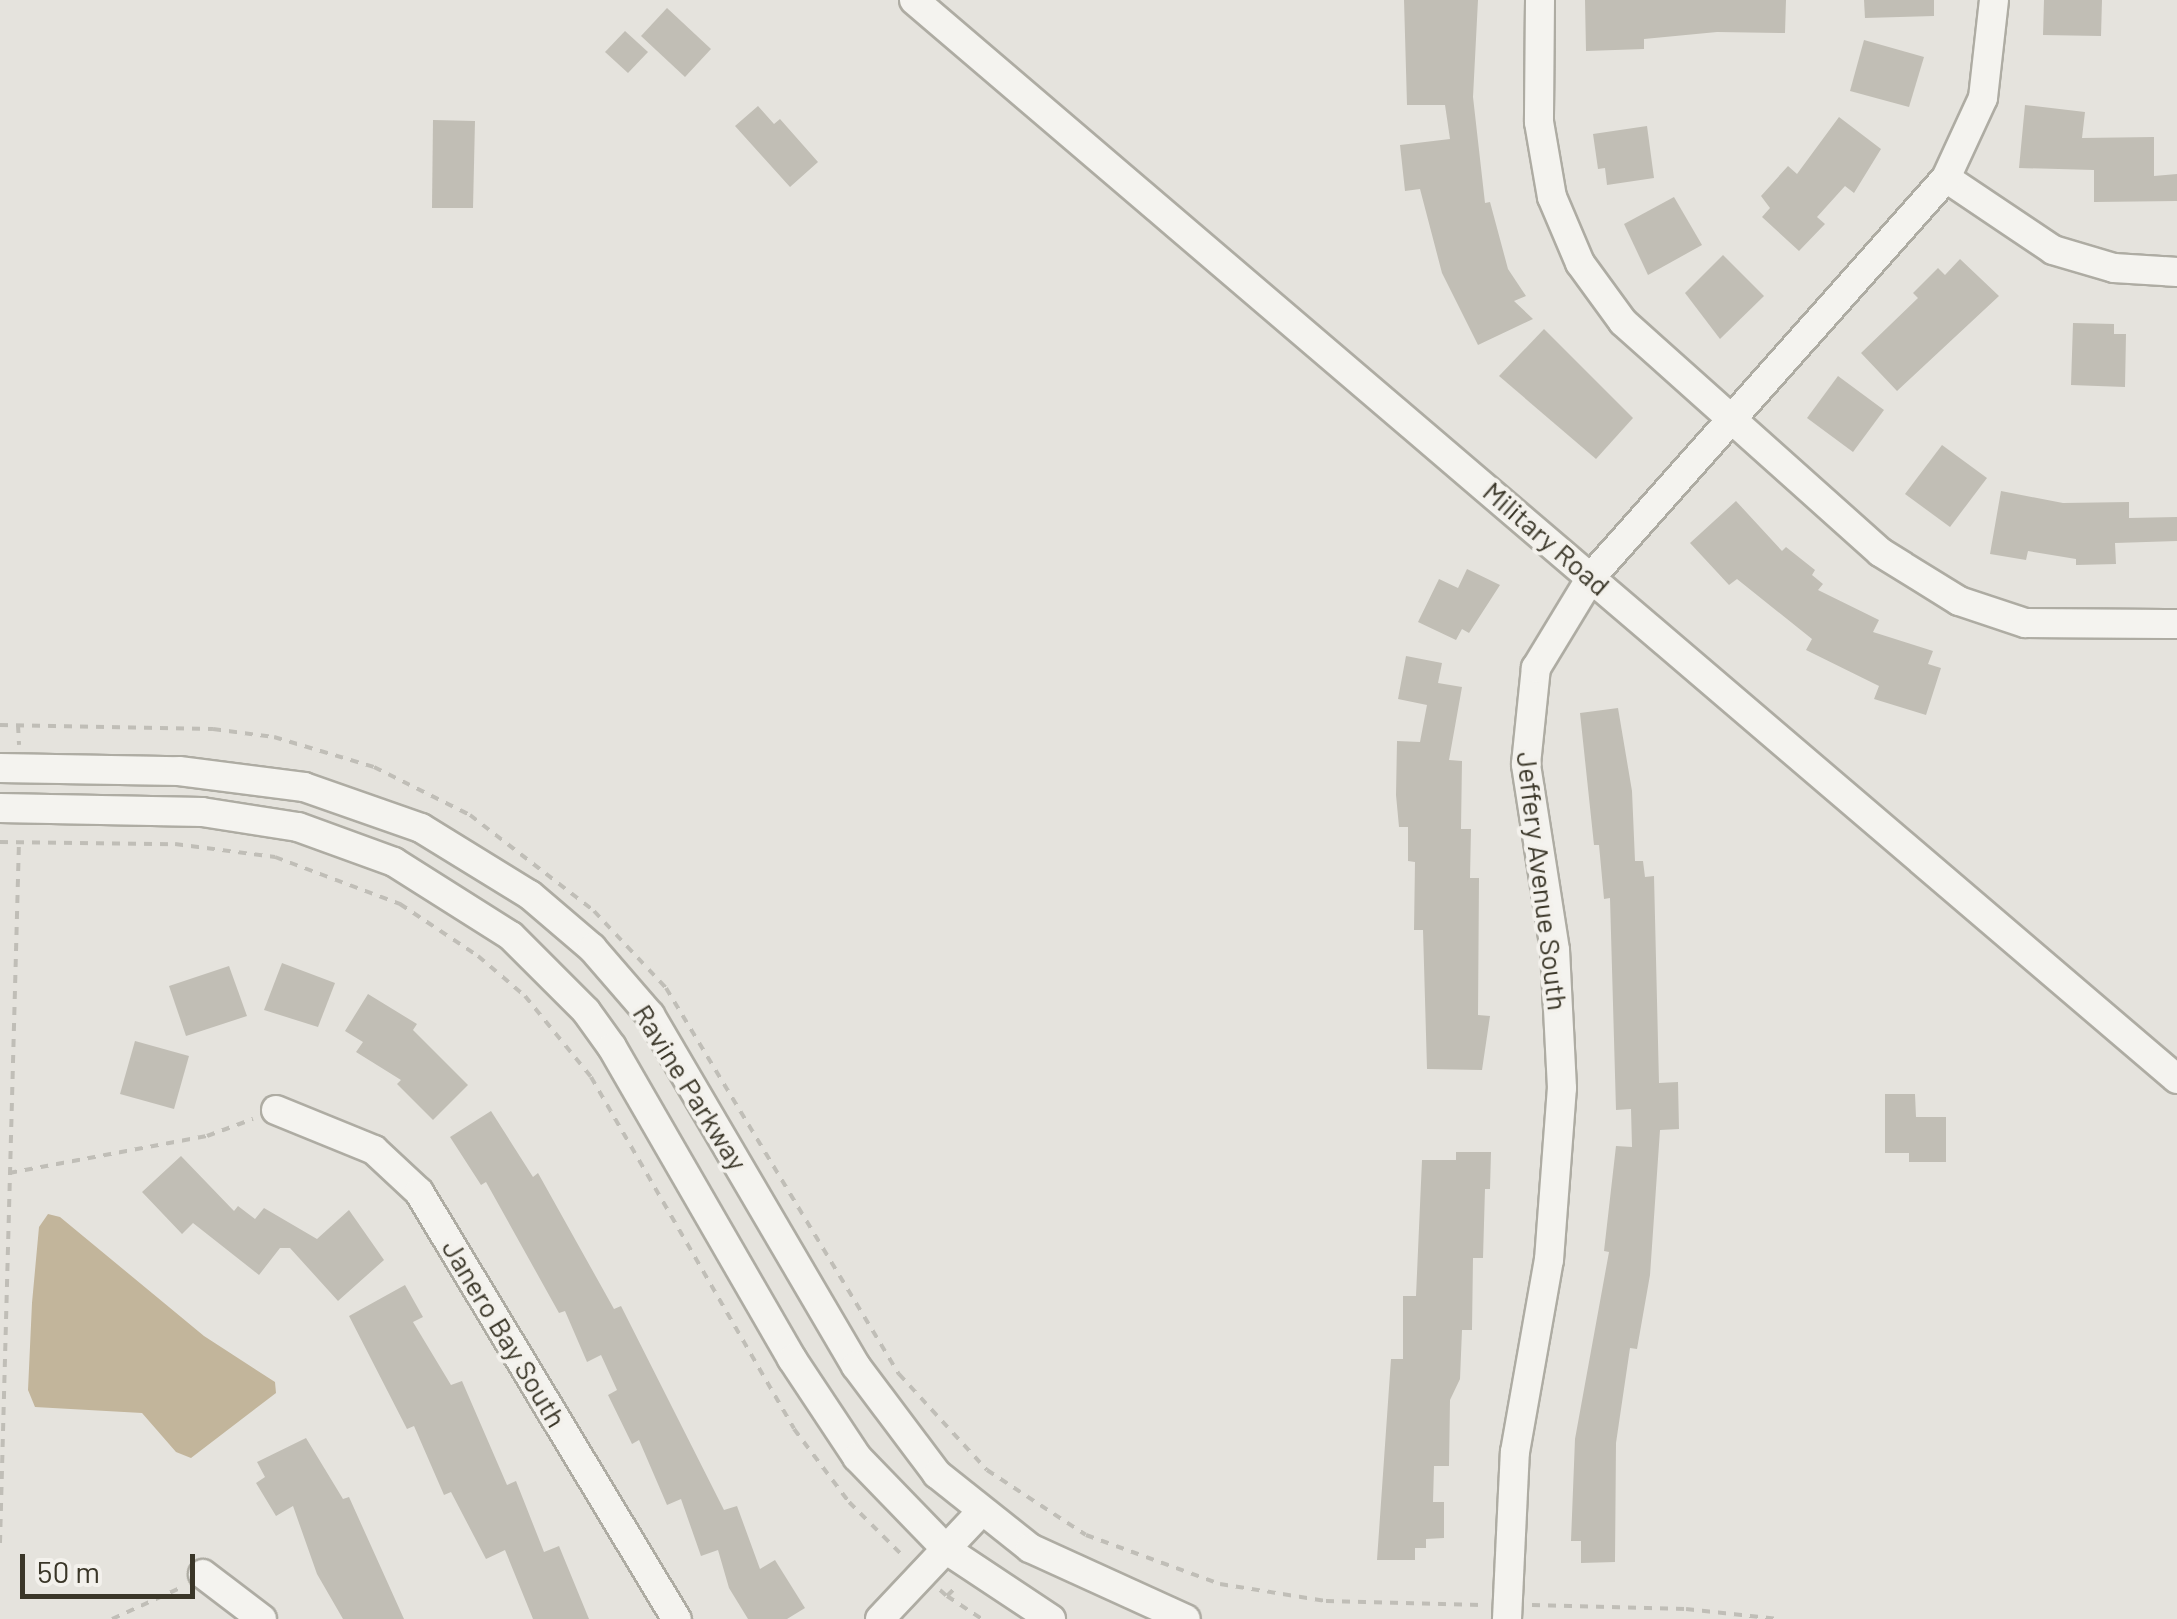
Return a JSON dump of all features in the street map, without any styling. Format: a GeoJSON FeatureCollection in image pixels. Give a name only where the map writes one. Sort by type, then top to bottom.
{"type":"FeatureCollection","features":[{"type":"Feature","properties":{"kind":"street","name":"Military Road"},"geometry":{"type":"LineString","coordinates":[[914,0],[2177,1079]]}},
{"type":"Feature","properties":{"kind":"street"},"geometry":{"type":"LineString","coordinates":[[1540,0],[1541,146],[1564,232],[1623,322],[1880,552],[1986,614],[2025,624],[2177,624]]}},
{"type":"Feature","properties":{"kind":"street","name":"Jeffery Avenue South"},"geometry":{"type":"LineString","coordinates":[[1507,1619],[1515,1452],[1549,1260],[1562,1088],[1555,950],[1526,764],[1526,722],[1536,668],[1592,576],[1946,178],[1983,98],[1994,0]]}},
{"type":"Feature","properties":{"kind":"street"},"geometry":{"type":"LineString","coordinates":[[1946,178],[2053,250],[2114,268],[2177,272]]}},
{"type":"Feature","properties":{"kind":"street","name":"Ravine Parkway"},"geometry":{"type":"LineString","coordinates":[[0,768],[180,771],[304,787],[421,828],[530,894],[592,948],[650,1015],[872,1390],[938,1474],[980,1512],[1077,1574],[1186,1619]]}},
{"type":"Feature","properties":{"kind":"street","name":"Ravine Parkway"},"geometry":{"type":"LineString","coordinates":[[0,808],[202,812],[298,827],[394,862],[510,936],[586,1011],[612,1047],[830,1419],[884,1490],[946,1550],[1051,1619]]}},
{"type":"Feature","properties":{"kind":"street","name":"Janero Bay South"},"geometry":{"type":"LineString","coordinates":[[276,1110],[374,1150],[419,1192],[677,1619]]}},
{"type":"Feature","properties":{"kind":"street"},"geometry":{"type":"LineString","coordinates":[[880,1619],[980,1512]]}},
{"type":"Feature","properties":{"kind":"street"},"geometry":{"type":"LineString","coordinates":[[203,1574],[262,1619]]}},
{"type":"Feature","properties":{"kind":"path"},"geometry":{"type":"LineString","coordinates":[[0,842],[175,844],[275,857],[400,904],[490,966],[545,1018],[590,1077],[794,1429],[898,1552]]}},
{"type":"Feature","properties":{"kind":"path"},"geometry":{"type":"LineString","coordinates":[[0,1543],[19,842]]}},
{"type":"Feature","properties":{"kind":"path"},"geometry":{"type":"LineString","coordinates":[[9,1174],[222,1132],[276,1110]]}},
{"type":"Feature","properties":{"kind":"path"},"geometry":{"type":"LineString","coordinates":[[1034,1504],[1112,1548],[1238,1588],[1326,1601],[1481,1605]]}},
{"type":"Feature","properties":{"kind":"path"},"geometry":{"type":"LineString","coordinates":[[112,1619],[203,1574]]}},
{"type":"Feature","properties":{"kind":"path"},"geometry":{"type":"LineString","coordinates":[[948,1596],[982,1619]]}},
{"type":"Feature","properties":{"kind":"path"},"geometry":{"type":"LineString","coordinates":[[1534,1605],[1686,1609],[1778,1619]]}},
{"type":"Feature","properties":{"kind":"shaded area"},"geometry":{"type":"Polygon","coordinates":[[[48,1214],[60,1217],[204,1336],[275,1382],[276,1393],[191,1458],[176,1452],[142,1413],[35,1407],[28,1390],[32,1303],[39,1227],[48,1214]]]}},
{"type":"Feature","properties":{"kind":"building"},"geometry":{"type":"Polygon","coordinates":[[[1404,0],[1478,0],[1473,97],[1485,203],[1490,202],[1508,269],[1526,296],[1514,301],[1533,319],[1478,345],[1442,273],[1420,189],[1405,191],[1400,145],[1450,139],[1445,105],[1407,105],[1404,0]]]}},
{"type":"Feature","properties":{"kind":"building"},"geometry":{"type":"Polygon","coordinates":[[[1585,0],[1786,0],[1785,33],[1717,32],[1644,39],[1644,49],[1586,51],[1585,0]]]}},
{"type":"Feature","properties":{"kind":"building"},"geometry":{"type":"Polygon","coordinates":[[[1864,0],[1934,0],[1934,16],[1865,18],[1864,0]]]}},
{"type":"Feature","properties":{"kind":"building"},"geometry":{"type":"Polygon","coordinates":[[[2044,0],[2102,0],[2101,36],[2043,35],[2044,0]]]}},
{"type":"Feature","properties":{"kind":"building"},"geometry":{"type":"Polygon","coordinates":[[[667,8],[711,49],[685,77],[641,36],[667,8]]]}},
{"type":"Feature","properties":{"kind":"building"},"geometry":{"type":"Polygon","coordinates":[[[625,31],[648,52],[628,73],[605,52],[625,31]]]}},
{"type":"Feature","properties":{"kind":"building"},"geometry":{"type":"Polygon","coordinates":[[[1864,40],[1924,57],[1909,107],[1850,91],[1864,40]]]}},
{"type":"Feature","properties":{"kind":"building"},"geometry":{"type":"Polygon","coordinates":[[[2025,105],[2085,112],[2082,138],[2154,137],[2154,176],[2177,174],[2177,201],[2094,202],[2094,170],[2019,168],[2025,105]]]}},
{"type":"Feature","properties":{"kind":"building"},"geometry":{"type":"Polygon","coordinates":[[[758,106],[774,124],[780,119],[818,162],[790,187],[735,126],[758,106]]]}},
{"type":"Feature","properties":{"kind":"building"},"geometry":{"type":"Polygon","coordinates":[[[1839,117],[1881,149],[1854,193],[1845,186],[1817,217],[1825,224],[1799,251],[1762,217],[1770,208],[1761,196],[1788,166],[1797,174],[1839,117]]]}},
{"type":"Feature","properties":{"kind":"building"},"geometry":{"type":"Polygon","coordinates":[[[433,120],[475,121],[473,208],[432,208],[433,120]]]}},
{"type":"Feature","properties":{"kind":"building"},"geometry":{"type":"Polygon","coordinates":[[[1647,126],[1654,178],[1607,185],[1605,168],[1598,169],[1593,134],[1647,126]]]}},
{"type":"Feature","properties":{"kind":"building"},"geometry":{"type":"Polygon","coordinates":[[[1674,197],[1702,245],[1648,275],[1624,224],[1674,197]]]}},
{"type":"Feature","properties":{"kind":"building"},"geometry":{"type":"Polygon","coordinates":[[[1723,255],[1764,296],[1720,339],[1685,293],[1723,255]]]}},
{"type":"Feature","properties":{"kind":"building"},"geometry":{"type":"Polygon","coordinates":[[[1960,259],[1999,296],[1897,391],[1861,353],[1918,298],[1913,293],[1938,268],[1945,275],[1960,259]]]}},
{"type":"Feature","properties":{"kind":"building"},"geometry":{"type":"Polygon","coordinates":[[[2073,323],[2114,324],[2114,334],[2126,334],[2125,387],[2071,385],[2073,323]]]}},
{"type":"Feature","properties":{"kind":"building"},"geometry":{"type":"Polygon","coordinates":[[[1544,329],[1633,418],[1596,459],[1499,376],[1544,329]]]}},
{"type":"Feature","properties":{"kind":"building"},"geometry":{"type":"Polygon","coordinates":[[[1838,376],[1884,410],[1853,452],[1807,418],[1838,376]]]}},
{"type":"Feature","properties":{"kind":"building"},"geometry":{"type":"Polygon","coordinates":[[[1942,445],[1987,478],[1950,527],[1905,494],[1942,445]]]}},
{"type":"Feature","properties":{"kind":"building"},"geometry":{"type":"Polygon","coordinates":[[[2001,491],[2063,503],[2129,502],[2129,518],[2177,517],[2177,541],[2115,543],[2116,564],[2076,565],[2076,559],[2028,551],[2026,560],[1990,554],[2001,491]]]}},
{"type":"Feature","properties":{"kind":"building"},"geometry":{"type":"Polygon","coordinates":[[[1736,501],[1782,551],[1786,547],[1815,570],[1812,575],[1823,584],[1818,590],[1879,620],[1873,632],[1933,651],[1928,664],[1941,668],[1926,715],[1874,699],[1879,686],[1806,650],[1812,639],[1737,579],[1729,585],[1690,543],[1736,501]]]}},
{"type":"Feature","properties":{"kind":"building"},"geometry":{"type":"Polygon","coordinates":[[[1467,569],[1500,585],[1469,633],[1462,629],[1456,640],[1418,622],[1439,579],[1458,588],[1467,569]]]}},
{"type":"Feature","properties":{"kind":"building"},"geometry":{"type":"Polygon","coordinates":[[[1406,656],[1442,663],[1438,683],[1462,687],[1449,760],[1462,761],[1461,829],[1471,829],[1470,878],[1479,878],[1478,1015],[1490,1016],[1482,1070],[1427,1069],[1423,930],[1414,930],[1415,862],[1408,861],[1408,827],[1399,827],[1396,795],[1397,741],[1420,742],[1427,705],[1398,699],[1406,656]]]}},
{"type":"Feature","properties":{"kind":"building"},"geometry":{"type":"Polygon","coordinates":[[[1618,708],[1632,791],[1635,861],[1643,861],[1645,877],[1654,876],[1659,1083],[1678,1082],[1679,1129],[1660,1130],[1650,1275],[1637,1349],[1630,1348],[1616,1443],[1615,1562],[1581,1563],[1581,1541],[1571,1541],[1575,1439],[1609,1252],[1604,1251],[1616,1146],[1632,1147],[1631,1109],[1616,1110],[1610,898],[1604,899],[1599,845],[1594,845],[1580,713],[1618,708]]]}},
{"type":"Feature","properties":{"kind":"building"},"geometry":{"type":"Polygon","coordinates":[[[282,963],[335,983],[318,1027],[264,1010],[282,963]]]}},
{"type":"Feature","properties":{"kind":"building"},"geometry":{"type":"Polygon","coordinates":[[[229,966],[247,1016],[186,1036],[169,986],[229,966]]]}},
{"type":"Feature","properties":{"kind":"building"},"geometry":{"type":"Polygon","coordinates":[[[368,994],[417,1024],[413,1030],[468,1085],[433,1120],[397,1084],[401,1080],[356,1052],[363,1042],[345,1031],[368,994]]]}},
{"type":"Feature","properties":{"kind":"building"},"geometry":{"type":"Polygon","coordinates":[[[135,1041],[189,1056],[174,1109],[120,1094],[135,1041]]]}},
{"type":"Feature","properties":{"kind":"building"},"geometry":{"type":"Polygon","coordinates":[[[1885,1094],[1915,1094],[1916,1117],[1946,1117],[1946,1162],[1909,1162],[1909,1153],[1885,1153],[1885,1094]]]}},
{"type":"Feature","properties":{"kind":"building"},"geometry":{"type":"Polygon","coordinates":[[[491,1111],[533,1177],[538,1173],[614,1309],[621,1306],[724,1510],[737,1506],[760,1569],[775,1560],[805,1608],[787,1619],[748,1619],[729,1588],[718,1550],[701,1556],[681,1499],[667,1505],[639,1440],[632,1444],[608,1395],[617,1390],[601,1355],[587,1362],[565,1311],[559,1313],[486,1182],[481,1185],[450,1137],[491,1111]]]}},
{"type":"Feature","properties":{"kind":"building"},"geometry":{"type":"Polygon","coordinates":[[[1456,1152],[1491,1152],[1490,1189],[1485,1189],[1483,1258],[1473,1258],[1472,1330],[1462,1330],[1460,1379],[1450,1400],[1449,1466],[1434,1466],[1433,1502],[1444,1502],[1444,1538],[1426,1539],[1426,1548],[1415,1548],[1415,1560],[1377,1560],[1391,1359],[1403,1359],[1403,1296],[1416,1296],[1422,1160],[1456,1160],[1456,1152]]]}},
{"type":"Feature","properties":{"kind":"building"},"geometry":{"type":"Polygon","coordinates":[[[181,1156],[234,1211],[238,1206],[255,1219],[264,1208],[317,1239],[349,1210],[384,1260],[338,1301],[290,1248],[280,1248],[259,1275],[193,1223],[182,1234],[142,1192],[181,1156]]]}},
{"type":"Feature","properties":{"kind":"building"},"geometry":{"type":"Polygon","coordinates":[[[405,1285],[423,1317],[413,1322],[451,1385],[462,1381],[507,1485],[516,1481],[544,1552],[559,1546],[589,1619],[533,1619],[505,1550],[486,1559],[451,1492],[444,1495],[414,1426],[407,1429],[349,1316],[405,1285]]]}},
{"type":"Feature","properties":{"kind":"building"},"geometry":{"type":"Polygon","coordinates":[[[306,1438],[343,1499],[349,1497],[404,1619],[343,1619],[317,1574],[293,1506],[276,1516],[256,1483],[265,1477],[257,1462],[306,1438]]]}}]}
